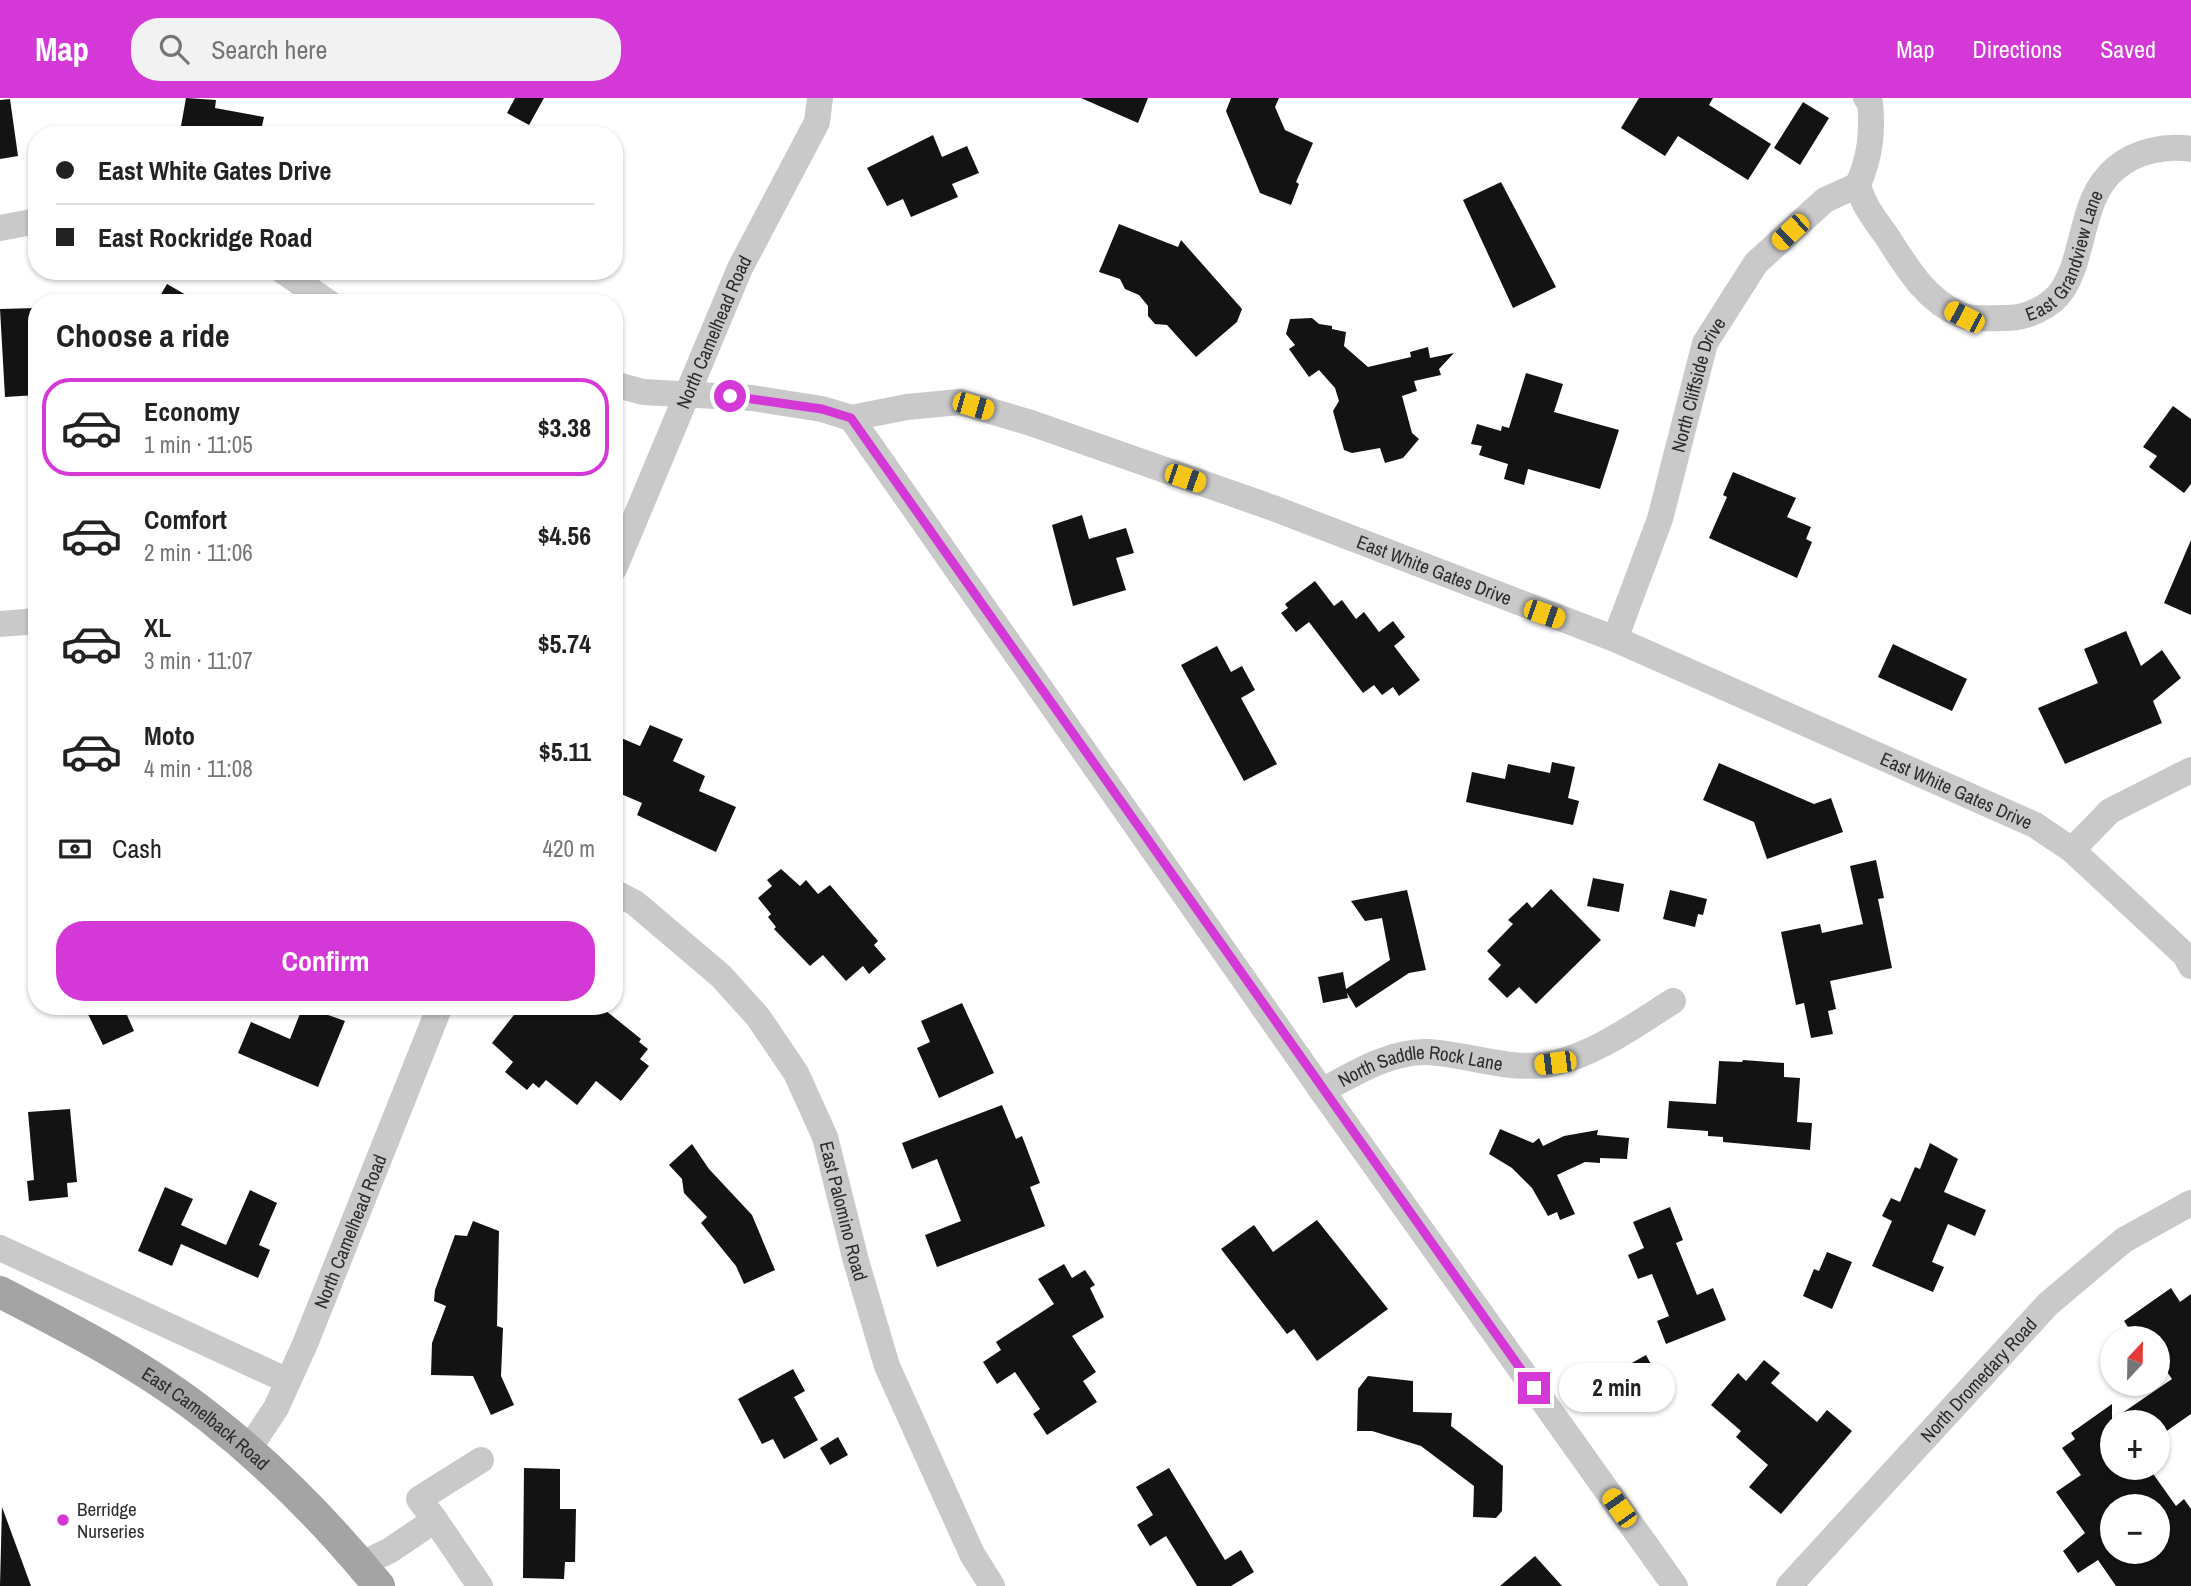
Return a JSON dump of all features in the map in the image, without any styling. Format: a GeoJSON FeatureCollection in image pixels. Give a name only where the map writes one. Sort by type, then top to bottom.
{"type":"FeatureCollection","features":[{"type":"Feature","properties":{"kind":"main road","name":"East Camelback Road"},"geometry":{"type":"LineString","coordinates":[[0,1292],[74,1329],[149,1375],[209,1417],[316,1515],[369,1575]]}},
{"type":"Feature","properties":{"kind":"street","name":"North Camelhead Road"},"geometry":{"type":"LineString","coordinates":[[623,547],[740,268],[817,122],[820,98]]}},
{"type":"Feature","properties":{"kind":"street"},"geometry":{"type":"LineString","coordinates":[[1858,185],[1868,162],[1872,139],[1870,103],[1866,98]]}},
{"type":"Feature","properties":{"kind":"street","name":"East Grandview Lane"},"geometry":{"type":"LineString","coordinates":[[1858,185],[1862,202],[1903,266],[1935,299],[1964,317],[2014,319],[2036,312],[2062,291],[2077,257],[2098,192],[2116,168],[2149,151],[2173,147],[2191,149]]}},
{"type":"Feature","properties":{"kind":"street","name":"North Cliffside Drive"},"geometry":{"type":"LineString","coordinates":[[1615,639],[1660,519],[1705,343],[1756,263],[1825,201],[1858,185]]}},
{"type":"Feature","properties":{"kind":"street"},"geometry":{"type":"LineString","coordinates":[[0,228],[28,223]]}},
{"type":"Feature","properties":{"kind":"street"},"geometry":{"type":"LineString","coordinates":[[296,280],[317,294]]}},
{"type":"Feature","properties":{"kind":"street","name":"East White Gates Drive"},"geometry":{"type":"LineString","coordinates":[[623,386],[643,392],[752,398],[822,409],[851,418],[908,407],[960,402],[1031,423],[1273,508],[1530,609],[1615,639],[2035,825],[2072,849],[2185,955],[2191,966]]}},
{"type":"Feature","properties":{"kind":"street"},"geometry":{"type":"LineString","coordinates":[[851,418],[1322,1091],[1675,1586]]}},
{"type":"Feature","properties":{"kind":"street"},"geometry":{"type":"LineString","coordinates":[[0,624],[28,622]]}},
{"type":"Feature","properties":{"kind":"street"},"geometry":{"type":"LineString","coordinates":[[2072,849],[2110,811],[2191,770]]}},
{"type":"Feature","properties":{"kind":"street","name":"East Palomino Road"},"geometry":{"type":"LineString","coordinates":[[623,897],[635,903],[721,976],[758,1017],[796,1073],[825,1137],[856,1261],[887,1366],[972,1554],[992,1586]]}},
{"type":"Feature","properties":{"kind":"street","name":"North Saddle Rock Lane"},"geometry":{"type":"LineString","coordinates":[[1322,1091],[1399,1055],[1427,1052],[1522,1067],[1555,1063],[1620,1034],[1673,1001]]}},
{"type":"Feature","properties":{"kind":"street","name":"North Camelhead Road"},"geometry":{"type":"LineString","coordinates":[[247,1450],[276,1408],[288,1381],[436,1015]]}},
{"type":"Feature","properties":{"kind":"street","name":"North Dromedary Road"},"geometry":{"type":"LineString","coordinates":[[1789,1586],[2048,1304],[2124,1240],[2191,1203]]}},
{"type":"Feature","properties":{"kind":"street"},"geometry":{"type":"LineString","coordinates":[[0,1248],[288,1381]]}},
{"type":"Feature","properties":{"kind":"street"},"geometry":{"type":"LineString","coordinates":[[480,1586],[419,1499],[481,1460]]}},
{"type":"Feature","properties":{"kind":"street"},"geometry":{"type":"LineString","coordinates":[[369,1575],[389,1551],[435,1520]]}},
{"type":"Feature","properties":{"kind":"building"},"geometry":{"type":"Polygon","coordinates":[[[186,98],[216,100],[215,108],[264,117],[262,126],[181,126],[186,98]]]}},
{"type":"Feature","properties":{"kind":"building"},"geometry":{"type":"Polygon","coordinates":[[[515,98],[544,98],[529,125],[507,113],[515,98]]]}},
{"type":"Feature","properties":{"kind":"building"},"geometry":{"type":"Polygon","coordinates":[[[1081,98],[1148,98],[1138,123],[1081,98]]]}},
{"type":"Feature","properties":{"kind":"building"},"geometry":{"type":"Polygon","coordinates":[[[1231,98],[1279,98],[1275,107],[1285,130],[1313,143],[1296,182],[1299,184],[1291,205],[1260,193],[1226,111],[1231,98]]]}},
{"type":"Feature","properties":{"kind":"building"},"geometry":{"type":"Polygon","coordinates":[[[1639,98],[1713,98],[1709,105],[1771,144],[1748,180],[1678,136],[1665,156],[1621,128],[1639,98]]]}},
{"type":"Feature","properties":{"kind":"building"},"geometry":{"type":"Polygon","coordinates":[[[10,99],[18,156],[0,159],[0,100],[10,99]]]}},
{"type":"Feature","properties":{"kind":"building"},"geometry":{"type":"Polygon","coordinates":[[[1803,102],[1829,118],[1800,165],[1774,148],[1803,102]]]}},
{"type":"Feature","properties":{"kind":"building"},"geometry":{"type":"Polygon","coordinates":[[[933,135],[942,157],[967,146],[979,173],[952,184],[958,197],[911,217],[903,199],[887,206],[867,168],[933,135]]]}},
{"type":"Feature","properties":{"kind":"building"},"geometry":{"type":"Polygon","coordinates":[[[1501,182],[1556,287],[1513,308],[1463,200],[1501,182]]]}},
{"type":"Feature","properties":{"kind":"building"},"geometry":{"type":"Polygon","coordinates":[[[1119,224],[1178,247],[1181,240],[1242,309],[1237,322],[1196,357],[1167,325],[1155,324],[1148,316],[1148,306],[1139,295],[1125,289],[1120,279],[1099,272],[1119,224]]]}},
{"type":"Feature","properties":{"kind":"building"},"geometry":{"type":"Polygon","coordinates":[[[167,284],[184,294],[161,294],[167,284]]]}},
{"type":"Feature","properties":{"kind":"building"},"geometry":{"type":"Polygon","coordinates":[[[28,308],[28,396],[5,397],[0,309],[28,308]]]}},
{"type":"Feature","properties":{"kind":"building"},"geometry":{"type":"Polygon","coordinates":[[[1312,318],[1319,324],[1346,332],[1344,346],[1368,367],[1411,357],[1410,352],[1428,347],[1430,358],[1454,353],[1439,369],[1441,375],[1414,381],[1417,391],[1402,396],[1412,433],[1419,439],[1403,458],[1385,463],[1380,448],[1352,453],[1344,450],[1333,411],[1339,401],[1335,388],[1319,370],[1309,377],[1289,349],[1295,345],[1286,334],[1290,319],[1312,318]]]}},
{"type":"Feature","properties":{"kind":"building"},"geometry":{"type":"Polygon","coordinates":[[[1526,373],[1563,384],[1554,412],[1619,430],[1600,489],[1528,469],[1524,485],[1504,479],[1508,464],[1479,455],[1482,446],[1471,444],[1477,424],[1501,431],[1502,426],[1509,428],[1526,373]]]}},
{"type":"Feature","properties":{"kind":"building"},"geometry":{"type":"Polygon","coordinates":[[[2173,406],[2191,419],[2191,484],[2184,493],[2149,467],[2157,456],[2143,447],[2173,406]]]}},
{"type":"Feature","properties":{"kind":"building"},"geometry":{"type":"Polygon","coordinates":[[[1733,472],[1796,498],[1787,517],[1811,527],[1806,539],[1812,542],[1797,578],[1709,538],[1727,497],[1723,495],[1733,472]]]}},
{"type":"Feature","properties":{"kind":"building"},"geometry":{"type":"Polygon","coordinates":[[[1082,515],[1089,539],[1126,528],[1134,553],[1116,558],[1126,590],[1073,606],[1052,525],[1082,515]]]}},
{"type":"Feature","properties":{"kind":"building"},"geometry":{"type":"Polygon","coordinates":[[[2191,540],[2191,615],[2164,603],[2191,540]]]}},
{"type":"Feature","properties":{"kind":"building"},"geometry":{"type":"Polygon","coordinates":[[[1315,581],[1334,606],[1342,600],[1356,619],[1364,612],[1379,632],[1393,621],[1405,637],[1394,646],[1420,680],[1399,696],[1393,687],[1382,695],[1374,685],[1363,693],[1309,622],[1296,632],[1281,613],[1288,608],[1285,604],[1315,581]]]}},
{"type":"Feature","properties":{"kind":"building"},"geometry":{"type":"Polygon","coordinates":[[[2126,631],[2141,666],[2162,650],[2181,678],[2153,701],[2162,723],[2065,764],[2038,708],[2098,683],[2084,649],[2126,631]]]}},
{"type":"Feature","properties":{"kind":"building"},"geometry":{"type":"Polygon","coordinates":[[[1893,644],[1967,679],[1952,711],[1878,677],[1893,644]]]}},
{"type":"Feature","properties":{"kind":"building"},"geometry":{"type":"Polygon","coordinates":[[[1217,646],[1231,672],[1242,666],[1255,690],[1241,698],[1277,764],[1244,781],[1181,665],[1217,646]]]}},
{"type":"Feature","properties":{"kind":"building"},"geometry":{"type":"Polygon","coordinates":[[[650,725],[683,739],[673,761],[705,776],[699,791],[736,807],[716,852],[637,815],[642,803],[623,795],[623,739],[640,746],[650,725]]]}},
{"type":"Feature","properties":{"kind":"building"},"geometry":{"type":"Polygon","coordinates":[[[1552,762],[1575,767],[1568,798],[1579,801],[1573,825],[1466,802],[1472,772],[1505,779],[1508,764],[1550,773],[1552,762]]]}},
{"type":"Feature","properties":{"kind":"building"},"geometry":{"type":"Polygon","coordinates":[[[1719,763],[1814,804],[1831,798],[1843,832],[1767,859],[1754,822],[1703,800],[1719,763]]]}},
{"type":"Feature","properties":{"kind":"building"},"geometry":{"type":"Polygon","coordinates":[[[1876,860],[1884,898],[1878,899],[1892,968],[1830,981],[1836,1009],[1828,1011],[1833,1034],[1811,1038],[1804,1003],[1796,1005],[1781,932],[1820,924],[1822,933],[1863,924],[1850,866],[1876,860]]]}},
{"type":"Feature","properties":{"kind":"building"},"geometry":{"type":"Polygon","coordinates":[[[781,869],[800,886],[806,880],[818,894],[830,885],[878,941],[874,945],[886,959],[869,974],[863,966],[846,981],[823,955],[810,966],[774,929],[776,927],[768,917],[771,914],[758,898],[772,886],[767,880],[781,869]]]}},
{"type":"Feature","properties":{"kind":"building"},"geometry":{"type":"Polygon","coordinates":[[[1593,878],[1624,884],[1619,912],[1587,906],[1593,878]]]}},
{"type":"Feature","properties":{"kind":"building"},"geometry":{"type":"Polygon","coordinates":[[[1551,889],[1601,940],[1536,1004],[1519,987],[1507,998],[1488,979],[1501,965],[1487,951],[1513,924],[1508,920],[1527,902],[1532,908],[1551,889]]]}},
{"type":"Feature","properties":{"kind":"building"},"geometry":{"type":"Polygon","coordinates":[[[1407,890],[1426,970],[1409,973],[1356,1008],[1347,993],[1348,998],[1323,1003],[1318,977],[1343,972],[1346,989],[1390,960],[1382,918],[1365,921],[1351,901],[1407,890]]]}},
{"type":"Feature","properties":{"kind":"building"},"geometry":{"type":"Polygon","coordinates":[[[1670,890],[1707,899],[1703,915],[1698,914],[1695,927],[1663,919],[1670,890]]]}},
{"type":"Feature","properties":{"kind":"building"},"geometry":{"type":"Polygon","coordinates":[[[962,1003],[994,1073],[939,1098],[917,1048],[930,1042],[921,1021],[962,1003]]]}},
{"type":"Feature","properties":{"kind":"building"},"geometry":{"type":"Polygon","coordinates":[[[88,1015],[127,1015],[134,1031],[103,1045],[88,1015]]]}},
{"type":"Feature","properties":{"kind":"building"},"geometry":{"type":"Polygon","coordinates":[[[299,1015],[328,1015],[345,1021],[318,1087],[238,1053],[251,1022],[290,1039],[299,1015]]]}},
{"type":"Feature","properties":{"kind":"building"},"geometry":{"type":"Polygon","coordinates":[[[514,1015],[611,1015],[641,1039],[639,1042],[648,1049],[640,1059],[649,1066],[621,1101],[596,1081],[577,1105],[546,1080],[539,1088],[533,1083],[527,1090],[505,1072],[513,1062],[492,1043],[514,1015]]]}},
{"type":"Feature","properties":{"kind":"building"},"geometry":{"type":"Polygon","coordinates":[[[1719,1061],[1784,1063],[1784,1077],[1800,1078],[1797,1122],[1812,1123],[1810,1150],[1723,1142],[1723,1137],[1708,1136],[1708,1131],[1667,1128],[1669,1101],[1716,1104],[1719,1061]]]}},
{"type":"Feature","properties":{"kind":"building"},"geometry":{"type":"Polygon","coordinates":[[[1002,1105],[1016,1139],[1022,1136],[1040,1183],[1030,1187],[1045,1226],[937,1267],[925,1235],[961,1221],[937,1159],[912,1169],[902,1143],[1002,1105]]]}},
{"type":"Feature","properties":{"kind":"building"},"geometry":{"type":"Polygon","coordinates":[[[70,1109],[77,1182],[67,1183],[68,1197],[29,1201],[27,1181],[34,1180],[28,1112],[70,1109]]]}},
{"type":"Feature","properties":{"kind":"building"},"geometry":{"type":"Polygon","coordinates":[[[1500,1129],[1533,1143],[1539,1138],[1543,1146],[1564,1136],[1598,1130],[1597,1135],[1629,1138],[1627,1159],[1600,1158],[1600,1163],[1585,1162],[1557,1175],[1575,1214],[1560,1220],[1557,1212],[1548,1216],[1532,1188],[1512,1168],[1489,1154],[1500,1129]]]}},
{"type":"Feature","properties":{"kind":"building"},"geometry":{"type":"Polygon","coordinates":[[[1930,1143],[1958,1159],[1944,1192],[1986,1210],[1975,1236],[1948,1224],[1932,1262],[1944,1267],[1933,1292],[1872,1266],[1892,1221],[1882,1216],[1891,1198],[1900,1202],[1915,1167],[1920,1169],[1930,1143]]]}},
{"type":"Feature","properties":{"kind":"building"},"geometry":{"type":"Polygon","coordinates":[[[692,1144],[709,1169],[752,1215],[775,1270],[744,1284],[736,1266],[701,1223],[707,1217],[684,1193],[682,1179],[669,1165],[692,1144]]]}},
{"type":"Feature","properties":{"kind":"building"},"geometry":{"type":"Polygon","coordinates":[[[165,1187],[193,1199],[181,1225],[226,1245],[250,1190],[277,1203],[259,1245],[270,1250],[258,1278],[181,1244],[172,1266],[138,1251],[165,1187]]]}},
{"type":"Feature","properties":{"kind":"building"},"geometry":{"type":"Polygon","coordinates":[[[1670,1207],[1683,1240],[1676,1243],[1697,1295],[1713,1288],[1726,1320],[1666,1344],[1657,1321],[1669,1316],[1652,1274],[1638,1279],[1628,1255],[1644,1248],[1633,1222],[1670,1207]]]}},
{"type":"Feature","properties":{"kind":"building"},"geometry":{"type":"Polygon","coordinates":[[[1317,1220],[1388,1309],[1317,1361],[1294,1329],[1287,1334],[1221,1249],[1254,1225],[1273,1252],[1317,1220]]]}},
{"type":"Feature","properties":{"kind":"building"},"geometry":{"type":"Polygon","coordinates":[[[473,1221],[499,1231],[497,1326],[503,1328],[501,1376],[514,1405],[491,1415],[473,1376],[431,1375],[432,1343],[446,1306],[434,1301],[435,1290],[455,1235],[467,1236],[473,1221]]]}},
{"type":"Feature","properties":{"kind":"building"},"geometry":{"type":"Polygon","coordinates":[[[1827,1252],[1852,1262],[1832,1309],[1803,1296],[1814,1269],[1819,1271],[1827,1252]]]}},
{"type":"Feature","properties":{"kind":"building"},"geometry":{"type":"Polygon","coordinates":[[[1064,1264],[1072,1278],[1085,1270],[1095,1285],[1090,1288],[1104,1317],[1072,1336],[1096,1372],[1083,1381],[1097,1402],[1047,1435],[1033,1414],[1040,1409],[1015,1372],[997,1384],[983,1362],[1001,1350],[996,1342],[1054,1304],[1038,1279],[1064,1264]]]}},
{"type":"Feature","properties":{"kind":"building"},"geometry":{"type":"Polygon","coordinates":[[[2171,1288],[2180,1302],[2191,1294],[2191,1414],[2170,1429],[2170,1410],[2127,1410],[2147,1396],[2170,1396],[2170,1326],[2127,1326],[2124,1321],[2171,1288]]]}},
{"type":"Feature","properties":{"kind":"building"},"geometry":{"type":"Polygon","coordinates":[[[1646,1355],[1659,1379],[1627,1397],[1614,1373],[1646,1355]]]}},
{"type":"Feature","properties":{"kind":"building"},"geometry":{"type":"Polygon","coordinates":[[[1764,1360],[1780,1373],[1771,1383],[1817,1422],[1827,1410],[1852,1431],[1781,1514],[1749,1487],[1768,1465],[1736,1437],[1741,1431],[1711,1405],[1738,1373],[1746,1381],[1764,1360]]]}},
{"type":"Feature","properties":{"kind":"building"},"geometry":{"type":"Polygon","coordinates":[[[793,1369],[805,1391],[794,1397],[818,1440],[784,1459],[773,1439],[762,1444],[738,1399],[793,1369]]]}},
{"type":"Feature","properties":{"kind":"building"},"geometry":{"type":"Polygon","coordinates":[[[1368,1376],[1413,1381],[1413,1412],[1452,1413],[1451,1426],[1503,1466],[1502,1511],[1496,1518],[1473,1517],[1474,1486],[1421,1446],[1372,1431],[1357,1431],[1358,1389],[1368,1376]]]}},
{"type":"Feature","properties":{"kind":"building"},"geometry":{"type":"Polygon","coordinates":[[[2100,1412],[2100,1480],[2158,1480],[2167,1494],[2100,1494],[2100,1563],[2098,1560],[2078,1573],[2063,1551],[2085,1533],[2056,1492],[2081,1475],[2062,1448],[2075,1439],[2071,1433],[2100,1412]]]}},
{"type":"Feature","properties":{"kind":"building"},"geometry":{"type":"Polygon","coordinates":[[[838,1437],[848,1455],[830,1465],[820,1448],[838,1437]]]}},
{"type":"Feature","properties":{"kind":"building"},"geometry":{"type":"Polygon","coordinates":[[[524,1468],[560,1469],[560,1509],[576,1509],[575,1562],[565,1562],[564,1579],[523,1578],[524,1468]]]}},
{"type":"Feature","properties":{"kind":"building"},"geometry":{"type":"Polygon","coordinates":[[[1169,1468],[1225,1560],[1241,1550],[1254,1572],[1231,1586],[1197,1586],[1166,1536],[1150,1546],[1137,1525],[1153,1515],[1136,1487],[1169,1468]]]}},
{"type":"Feature","properties":{"kind":"building"},"geometry":{"type":"Polygon","coordinates":[[[2170,1498],[2176,1506],[2184,1499],[2191,1509],[2191,1586],[2116,1586],[2101,1564],[2170,1564],[2170,1498]]]}},
{"type":"Feature","properties":{"kind":"building"},"geometry":{"type":"Polygon","coordinates":[[[2,1507],[31,1586],[0,1586],[2,1507]]]}},
{"type":"Feature","properties":{"kind":"building"},"geometry":{"type":"Polygon","coordinates":[[[1535,1556],[1562,1586],[1500,1586],[1535,1556]]]}},
{"type":"Feature","properties":{"kind":"place","name":"Berridge Nurseries"},"geometry":{"type":"Point","coordinates":[63,1520]}},
{"type":"Feature","properties":{"kind":"route"},"geometry":{"type":"LineString","coordinates":[[730,396],[822,409],[851,418],[1322,1091],[1534,1388]]}}]}
